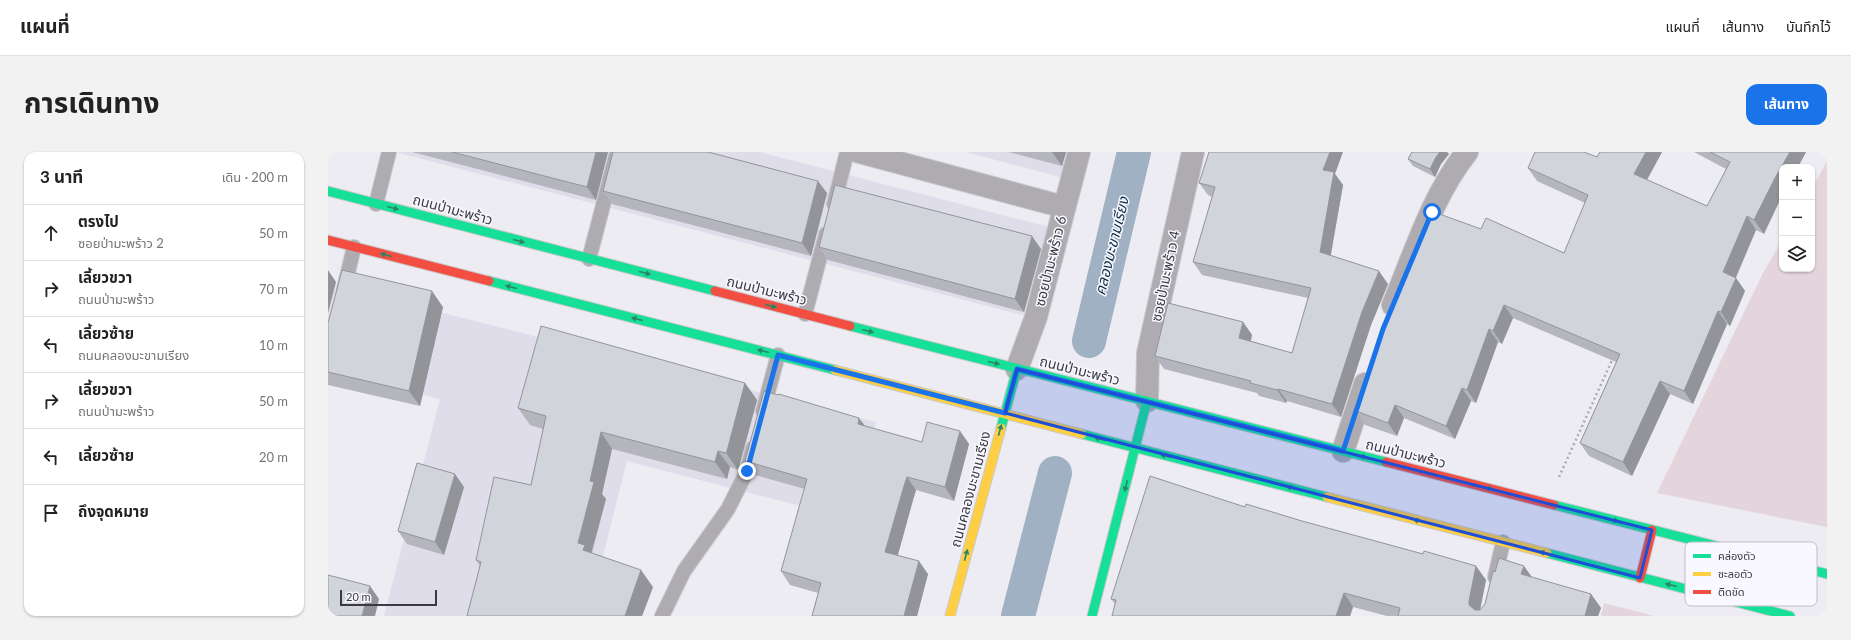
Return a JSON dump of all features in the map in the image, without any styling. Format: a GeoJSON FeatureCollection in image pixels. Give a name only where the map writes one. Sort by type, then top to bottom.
{"type":"FeatureCollection","features":[{"type":"Feature","properties":{"kind":"street"},"geometry":{"type":"LineString","coordinates":[[859,152],[1064,207]]}},
{"type":"Feature","properties":{"kind":"street","name":"ซอยป่ามะพร้าว 6"},"geometry":{"type":"LineString","coordinates":[[1017,369],[1036,317],[1079,152]]}},
{"type":"Feature","properties":{"kind":"street","name":"ซอยป่ามะพร้าว 4"},"geometry":{"type":"LineString","coordinates":[[1147,401],[1148,354],[1193,152]]}},
{"type":"Feature","properties":{"kind":"street"},"geometry":{"type":"LineString","coordinates":[[1386,321],[1432,212],[1452,170],[1467,152]]}},
{"type":"Feature","properties":{"kind":"street","name":"ถนนป่ามะพร้าว"},"geometry":{"type":"LineString","coordinates":[[328,191],[1017,369],[1700,542]]}},
{"type":"Feature","properties":{"kind":"street"},"geometry":{"type":"LineString","coordinates":[[328,240],[1005,413],[1135,448],[1685,589]]}},
{"type":"Feature","properties":{"kind":"street"},"geometry":{"type":"LineString","coordinates":[[1343,451],[1372,365]]}},
{"type":"Feature","properties":{"kind":"street","name":"ถนนคลองมะขามเรียง"},"geometry":{"type":"LineString","coordinates":[[950,616],[1017,369]]}},
{"type":"Feature","properties":{"kind":"street"},"geometry":{"type":"LineString","coordinates":[[1092,616],[1147,401]]}},
{"type":"Feature","properties":{"kind":"street"},"geometry":{"type":"LineString","coordinates":[[1640,578],[1652,530]]}},
{"type":"Feature","properties":{"kind":"street","name":"ถนนป่ามะพร้าว"},"geometry":{"type":"LineString","coordinates":[[1817,571],[1827,574]]}},
{"type":"Feature","properties":{"kind":"street"},"geometry":{"type":"LineString","coordinates":[[1751,606],[1790,616]]}},
{"type":"Feature","properties":{"kind":"lane"},"geometry":{"type":"LineString","coordinates":[[376,204],[390,152]]}},
{"type":"Feature","properties":{"kind":"lane"},"geometry":{"type":"LineString","coordinates":[[589,259],[617,152]]}},
{"type":"Feature","properties":{"kind":"lane"},"geometry":{"type":"LineString","coordinates":[[805,314],[847,152]]}},
{"type":"Feature","properties":{"kind":"lane"},"geometry":{"type":"LineString","coordinates":[[340,302],[354,247]]}},
{"type":"Feature","properties":{"kind":"lane"},"geometry":{"type":"LineString","coordinates":[[662,616],[684,570],[728,509],[747,471],[778,355]]}},
{"type":"Feature","properties":{"kind":"lane"},"geometry":{"type":"LineString","coordinates":[[1492,594],[1502,542]]}},
{"type":"Feature","properties":{"kind":"path"},"geometry":{"type":"LineString","coordinates":[[1547,503],[1616,351]]}},
{"type":"Feature","properties":{"kind":"highlighted area"},"geometry":{"type":"Polygon","coordinates":[[[1017,369],[1652,530],[1640,578],[1005,413],[1017,369]]]}},
{"type":"Feature","properties":{"kind":"shaded area"},"geometry":{"type":"Polygon","coordinates":[[[395,152],[760,152],[1053,228],[1030,317],[395,152]]]}},
{"type":"Feature","properties":{"kind":"shaded area"},"geometry":{"type":"Polygon","coordinates":[[[966,152],[1074,152],[1067,179],[966,152]]]}},
{"type":"Feature","properties":{"kind":"shaded area"},"geometry":{"type":"Polygon","coordinates":[[[1827,161],[1827,527],[1657,493],[1762,275],[1779,245],[1779,272],[1815,272],[1815,183],[1827,161]]]}},
{"type":"Feature","properties":{"kind":"shaded area"},"geometry":{"type":"Polygon","coordinates":[[[328,284],[876,422],[850,519],[627,461],[588,616],[384,616],[440,399],[328,373],[328,284]]]}},
{"type":"Feature","properties":{"kind":"shaded area"},"geometry":{"type":"Polygon","coordinates":[[[1604,603],[1654,616],[1601,616],[1604,603]]]}},
{"type":"Feature","properties":{"kind":"building"},"geometry":{"type":"Polygon","coordinates":[[[452,152],[596,152],[587,187],[452,152]]]}},
{"type":"Feature","properties":{"kind":"building"},"geometry":{"type":"Polygon","coordinates":[[[613,152],[708,152],[818,181],[802,243],[603,191],[613,152]]]}},
{"type":"Feature","properties":{"kind":"building"},"geometry":{"type":"Polygon","coordinates":[[[1209,152],[1330,152],[1323,170],[1334,172],[1320,252],[1379,271],[1362,312],[1332,404],[1155,356],[1168,303],[1243,322],[1239,338],[1292,353],[1311,288],[1193,262],[1215,187],[1199,183],[1209,152]]]}},
{"type":"Feature","properties":{"kind":"building"},"geometry":{"type":"Polygon","coordinates":[[[1412,152],[1440,152],[1430,169],[1408,159],[1412,152]]]}},
{"type":"Feature","properties":{"kind":"building"},"geometry":{"type":"Polygon","coordinates":[[[1535,152],[1584,152],[1597,157],[1600,152],[1646,152],[1634,174],[1707,206],[1730,162],[1710,152],[1790,152],[1783,164],[1779,164],[1779,171],[1754,220],[1747,216],[1723,272],[1736,278],[1721,312],[1718,311],[1684,391],[1660,381],[1623,462],[1580,443],[1620,354],[1504,305],[1493,331],[1489,329],[1467,390],[1462,388],[1446,426],[1395,405],[1388,423],[1356,411],[1386,320],[1431,211],[1481,229],[1486,218],[1564,253],[1588,195],[1528,168],[1535,152]]]}},
{"type":"Feature","properties":{"kind":"building"},"geometry":{"type":"Polygon","coordinates":[[[835,185],[1032,236],[1015,299],[819,247],[835,185]]]}},
{"type":"Feature","properties":{"kind":"building"},"geometry":{"type":"Polygon","coordinates":[[[342,270],[432,291],[409,391],[328,372],[328,323],[342,270]]]}},
{"type":"Feature","properties":{"kind":"building"},"geometry":{"type":"Polygon","coordinates":[[[541,326],[745,383],[727,451],[726,453],[718,451],[715,462],[601,432],[590,481],[594,482],[578,543],[585,545],[583,550],[641,570],[625,616],[467,616],[481,562],[476,560],[494,477],[531,485],[546,416],[518,408],[541,326]]]}},
{"type":"Feature","properties":{"kind":"building"},"geometry":{"type":"Polygon","coordinates":[[[764,391],[779,394],[859,418],[858,424],[922,442],[927,422],[960,431],[945,487],[907,477],[904,486],[885,552],[919,561],[904,616],[812,616],[821,583],[781,571],[807,479],[745,461],[764,391]]]}},
{"type":"Feature","properties":{"kind":"building"},"geometry":{"type":"Polygon","coordinates":[[[417,463],[455,474],[435,542],[398,531],[417,463]]]}},
{"type":"Feature","properties":{"kind":"building"},"geometry":{"type":"Polygon","coordinates":[[[1150,476],[1245,507],[1246,504],[1423,554],[1424,551],[1476,566],[1469,601],[1469,605],[1475,610],[1480,610],[1485,604],[1493,571],[1495,572],[1499,558],[1524,566],[1521,574],[1591,594],[1585,616],[1398,616],[1400,608],[1344,593],[1336,616],[1112,616],[1116,600],[1111,599],[1150,476]]]}},
{"type":"Feature","properties":{"kind":"building"},"geometry":{"type":"Polygon","coordinates":[[[328,575],[370,586],[362,616],[328,616],[328,575]]]}},
{"type":"Feature","properties":{"kind":"waterway","name":"คลองมะขามเรียง"},"geometry":{"type":"LineString","coordinates":[[1089,341],[1134,152]]}},
{"type":"Feature","properties":{"kind":"waterway","name":"คลองมะขามเรียง"},"geometry":{"type":"LineString","coordinates":[[1018,616],[1055,473]]}},
{"type":"Feature","properties":{"kind":"traffic: fast"},"geometry":{"type":"LineString","coordinates":[[328,191],[715,291]]}},
{"type":"Feature","properties":{"kind":"traffic: fast"},"geometry":{"type":"LineString","coordinates":[[489,281],[835,370]]}},
{"type":"Feature","properties":{"kind":"traffic: fast"},"geometry":{"type":"LineString","coordinates":[[850,326],[1386,462]]}},
{"type":"Feature","properties":{"kind":"traffic: fast"},"geometry":{"type":"LineString","coordinates":[[1001,428],[1017,369]]}},
{"type":"Feature","properties":{"kind":"traffic: fast"},"geometry":{"type":"LineString","coordinates":[[1092,616],[1147,401]]}},
{"type":"Feature","properties":{"kind":"traffic: fast"},"geometry":{"type":"LineString","coordinates":[[1082,434],[1327,497]]}},
{"type":"Feature","properties":{"kind":"traffic: fast"},"geometry":{"type":"LineString","coordinates":[[1554,505],[1700,542]]}},
{"type":"Feature","properties":{"kind":"traffic: fast"},"geometry":{"type":"LineString","coordinates":[[1547,553],[1685,589]]}},
{"type":"Feature","properties":{"kind":"traffic: fast"},"geometry":{"type":"LineString","coordinates":[[1817,571],[1827,574]]}},
{"type":"Feature","properties":{"kind":"traffic: fast"},"geometry":{"type":"LineString","coordinates":[[1751,606],[1790,616]]}},
{"type":"Feature","properties":{"kind":"traffic: slow"},"geometry":{"type":"LineString","coordinates":[[835,370],[1082,434]]}},
{"type":"Feature","properties":{"kind":"traffic: slow"},"geometry":{"type":"LineString","coordinates":[[950,616],[1001,428]]}},
{"type":"Feature","properties":{"kind":"traffic: slow"},"geometry":{"type":"LineString","coordinates":[[1327,497],[1547,553]]}},
{"type":"Feature","properties":{"kind":"traffic: jam"},"geometry":{"type":"LineString","coordinates":[[328,240],[489,281]]}},
{"type":"Feature","properties":{"kind":"traffic: jam"},"geometry":{"type":"LineString","coordinates":[[715,291],[850,326]]}},
{"type":"Feature","properties":{"kind":"traffic: jam"},"geometry":{"type":"LineString","coordinates":[[1386,462],[1554,505]]}},
{"type":"Feature","properties":{"kind":"traffic: jam"},"geometry":{"type":"LineString","coordinates":[[1640,578],[1652,530]]}},
{"type":"Feature","properties":{"kind":"route"},"geometry":{"type":"LineString","coordinates":[[747,471],[778,355],[1005,413],[1017,369],[1343,451],[1383,329],[1432,212]]}}]}
